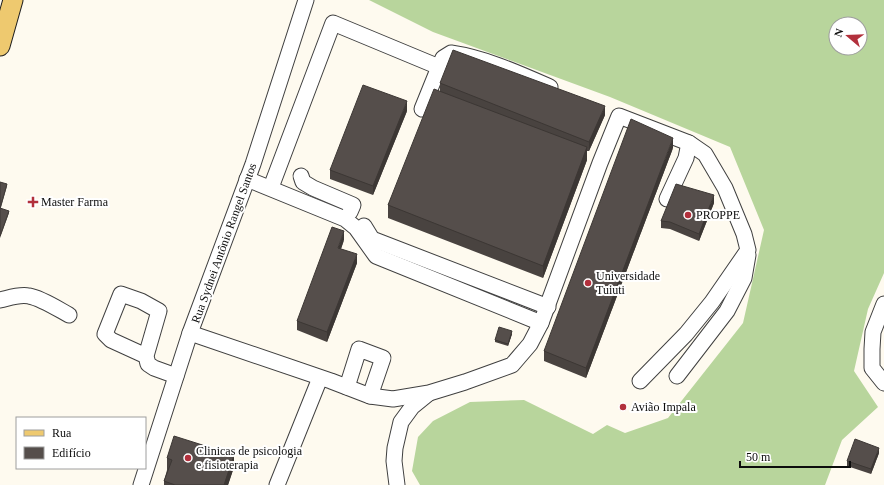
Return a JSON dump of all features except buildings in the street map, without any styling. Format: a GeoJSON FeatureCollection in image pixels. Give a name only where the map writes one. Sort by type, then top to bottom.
{"type":"FeatureCollection","features":[{"type":"Feature","properties":{"kind":"main road"},"geometry":{"type":"LineString","coordinates":[[0,46],[13,0]]}},
{"type":"Feature","properties":{"kind":"street","name":"Rua Sydnei Antônio Rangel Santos"},"geometry":{"type":"LineString","coordinates":[[146,467],[190,334],[250,172],[306,0]]}},
{"type":"Feature","properties":{"kind":"street"},"geometry":{"type":"LineString","coordinates":[[274,177],[333,23],[439,67]]}},
{"type":"Feature","properties":{"kind":"street"},"geometry":{"type":"LineString","coordinates":[[422,109],[443,58],[451,53],[460,54],[511,70],[565,93]]}},
{"type":"Feature","properties":{"kind":"street"},"geometry":{"type":"LineString","coordinates":[[190,334],[370,396],[393,399],[429,392],[464,382],[512,365],[530,344],[548,307],[597,169],[612,113],[689,142],[705,154],[725,188],[744,234],[748,250],[744,278],[727,311],[677,376]]}},
{"type":"Feature","properties":{"kind":"street"},"geometry":{"type":"LineString","coordinates":[[667,199],[686,158],[689,142]]}},
{"type":"Feature","properties":{"kind":"street"},"geometry":{"type":"LineString","coordinates":[[250,172],[274,177],[350,212],[362,222],[372,239],[548,307]]}},
{"type":"Feature","properties":{"kind":"street"},"geometry":{"type":"LineString","coordinates":[[250,172],[345,218],[356,228],[376,256],[541,323]]}},
{"type":"Feature","properties":{"kind":"street"},"geometry":{"type":"LineString","coordinates":[[300,176],[303,182],[313,188],[353,205],[350,212]]}},
{"type":"Feature","properties":{"kind":"street"},"geometry":{"type":"LineString","coordinates":[[640,381],[686,334],[712,302],[748,250]]}},
{"type":"Feature","properties":{"kind":"street"},"geometry":{"type":"LineString","coordinates":[[0,300],[16,296],[28,296],[47,303],[69,315]]}},
{"type":"Feature","properties":{"kind":"street"},"geometry":{"type":"LineString","coordinates":[[884,304],[873,332],[872,349],[872,368],[884,383]]}},
{"type":"Feature","properties":{"kind":"street"},"geometry":{"type":"LineString","coordinates":[[346,387],[359,349],[383,358],[370,396]]}},
{"type":"Feature","properties":{"kind":"street"},"geometry":{"type":"LineString","coordinates":[[146,356],[148,364],[154,368],[176,376]]}},
{"type":"Feature","properties":{"kind":"street"},"geometry":{"type":"LineString","coordinates":[[277,485],[320,378]]}},
{"type":"Feature","properties":{"kind":"street"},"geometry":{"type":"LineString","coordinates":[[398,485],[394,461],[395,448],[402,422],[412,407],[429,392]]}},
{"type":"Feature","properties":{"kind":"street","name":"Rua Sydnei Antônio Rangel Santos"},"geometry":{"type":"LineString","coordinates":[[140,485],[145,469]]}},
{"type":"Feature","properties":{"kind":"green space"},"geometry":{"type":"Polygon","coordinates":[[[369,0],[884,0],[884,273],[868,309],[854,371],[878,407],[842,440],[825,485],[420,485],[412,471],[418,437],[433,421],[470,402],[524,400],[593,434],[607,425],[625,433],[668,418],[743,323],[764,230],[730,147],[610,97],[433,32],[369,0]]]}},
{"type":"Feature","properties":{"kind":"place","name":"Master Farma"},"geometry":{"type":"Point","coordinates":[33,202]}},
{"type":"Feature","properties":{"kind":"place","name":"PROPPE"},"geometry":{"type":"Point","coordinates":[688,215]}},
{"type":"Feature","properties":{"kind":"place","name":"Universidade Tuiuti"},"geometry":{"type":"Point","coordinates":[588,283]}},
{"type":"Feature","properties":{"kind":"place","name":"Avião Impala"},"geometry":{"type":"Point","coordinates":[623,407]}},
{"type":"Feature","properties":{"kind":"place","name":"Clinicas de psicologia e fisioterapia"},"geometry":{"type":"Point","coordinates":[188,458]}}]}
